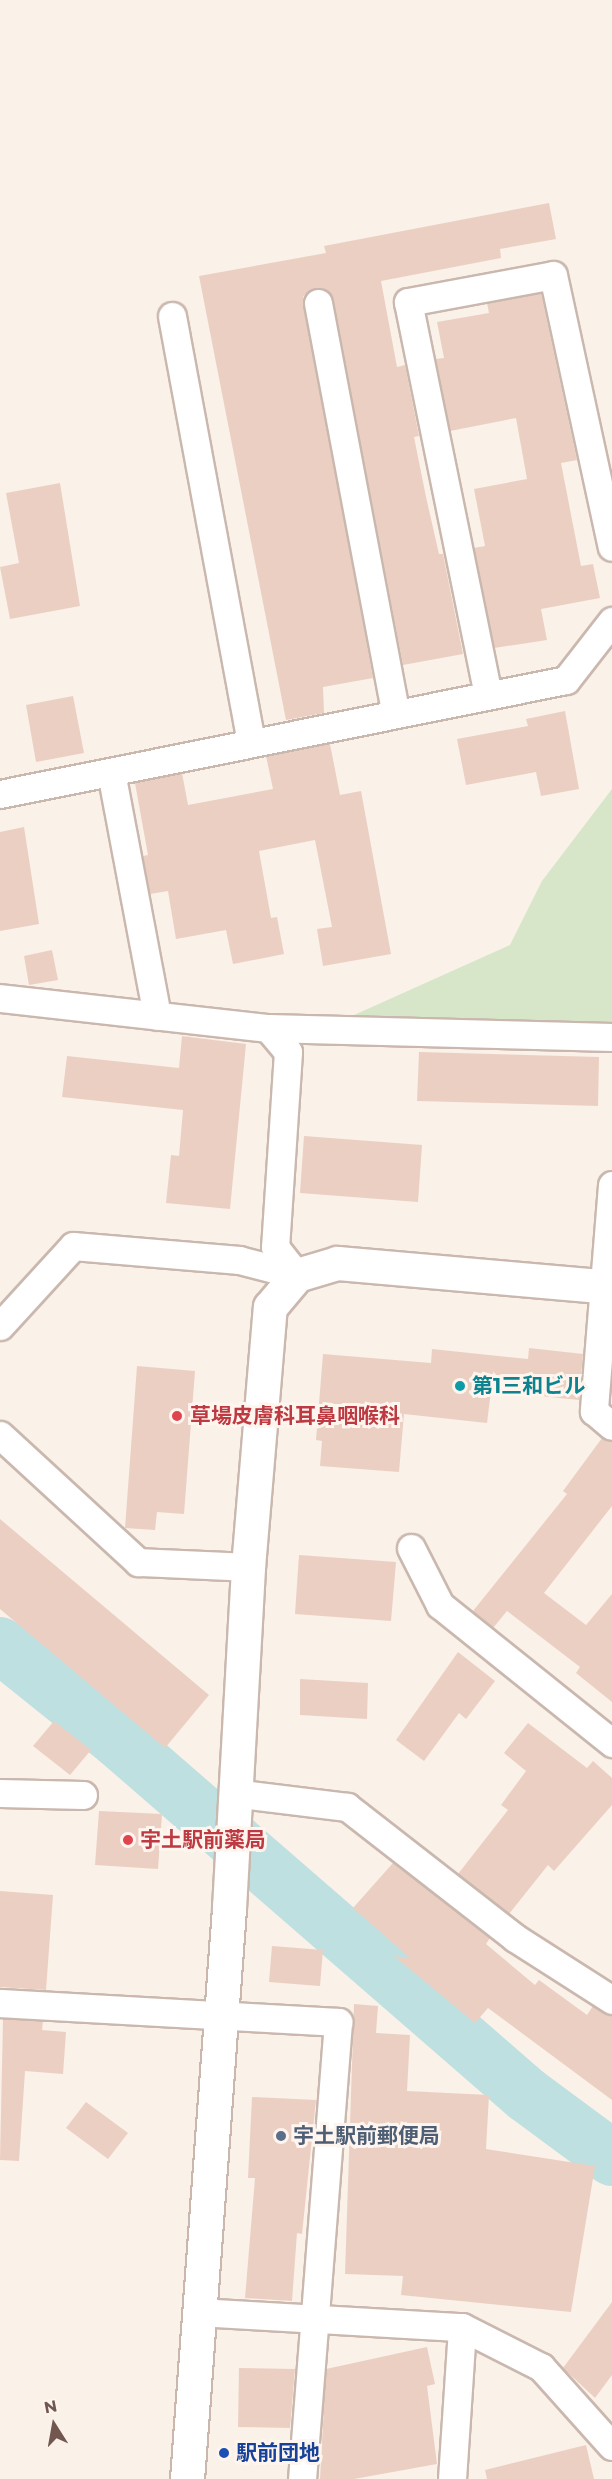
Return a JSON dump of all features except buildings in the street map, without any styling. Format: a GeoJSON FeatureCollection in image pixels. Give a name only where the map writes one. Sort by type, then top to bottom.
{"type":"FeatureCollection","features":[{"type":"Feature","properties":{"kind":"street"},"geometry":{"type":"LineString","coordinates":[[488,695],[408,302],[553,275],[612,548]]}},
{"type":"Feature","properties":{"kind":"street"},"geometry":{"type":"LineString","coordinates":[[318,303],[396,714]]}},
{"type":"Feature","properties":{"kind":"street"},"geometry":{"type":"LineString","coordinates":[[172,316],[251,743]]}},
{"type":"Feature","properties":{"kind":"street"},"geometry":{"type":"LineString","coordinates":[[0,794],[566,680],[612,621]]}},
{"type":"Feature","properties":{"kind":"street"},"geometry":{"type":"LineString","coordinates":[[111,772],[158,1016]]}},
{"type":"Feature","properties":{"kind":"street"},"geometry":{"type":"LineString","coordinates":[[0,998],[268,1028],[612,1036]]}},
{"type":"Feature","properties":{"kind":"street"},"geometry":{"type":"LineString","coordinates":[[268,1028],[288,1052],[275,1247],[297,1275]]}},
{"type":"Feature","properties":{"kind":"street"},"geometry":{"type":"LineString","coordinates":[[612,1185],[609,1287],[594,1411],[612,1426]]}},
{"type":"Feature","properties":{"kind":"street"},"geometry":{"type":"LineString","coordinates":[[0,1326],[73,1246],[239,1260],[297,1275],[337,1263],[609,1287]]}},
{"type":"Feature","properties":{"kind":"street"},"geometry":{"type":"LineString","coordinates":[[187,2479],[221,2017],[248,1567],[270,1307],[297,1275]]}},
{"type":"Feature","properties":{"kind":"street"},"geometry":{"type":"LineString","coordinates":[[0,1435],[138,1562],[248,1567]]}},
{"type":"Feature","properties":{"kind":"street"},"geometry":{"type":"LineString","coordinates":[[411,1548],[440,1605],[612,1743]]}},
{"type":"Feature","properties":{"kind":"street"},"geometry":{"type":"LineString","coordinates":[[0,1793],[83,1795]]}},
{"type":"Feature","properties":{"kind":"street"},"geometry":{"type":"LineString","coordinates":[[233,1793],[347,1807],[515,1938],[612,2000]]}},
{"type":"Feature","properties":{"kind":"street"},"geometry":{"type":"LineString","coordinates":[[0,2003],[338,2022],[302,2479]]}},
{"type":"Feature","properties":{"kind":"street"},"geometry":{"type":"LineString","coordinates":[[198,2312],[462,2327],[542,2367],[612,2446]]}},
{"type":"Feature","properties":{"kind":"street"},"geometry":{"type":"LineString","coordinates":[[452,2479],[462,2327]]}},
{"type":"Feature","properties":{"kind":"green space"},"geometry":{"type":"Polygon","coordinates":[[[612,789],[612,1037],[323,1029],[510,945],[542,881],[612,789]]]}},
{"type":"Feature","properties":{"kind":"waterway"},"geometry":{"type":"LineString","coordinates":[[0,1645],[117,1739],[527,2095],[612,2158]]}},
{"type":"Feature","properties":{"kind":"place","name":"第1三和ビル"},"geometry":{"type":"Point","coordinates":[460,1386]}},
{"type":"Feature","properties":{"kind":"place","name":"草場皮膚科耳鼻咽喉科"},"geometry":{"type":"Point","coordinates":[177,1416]}},
{"type":"Feature","properties":{"kind":"place","name":"宇土駅前薬局"},"geometry":{"type":"Point","coordinates":[128,1840]}},
{"type":"Feature","properties":{"kind":"place","name":"宇土駅前郵便局"},"geometry":{"type":"Point","coordinates":[281,2136]}},
{"type":"Feature","properties":{"kind":"place","name":"駅前団地"},"geometry":{"type":"Point","coordinates":[224,2453]}}]}
